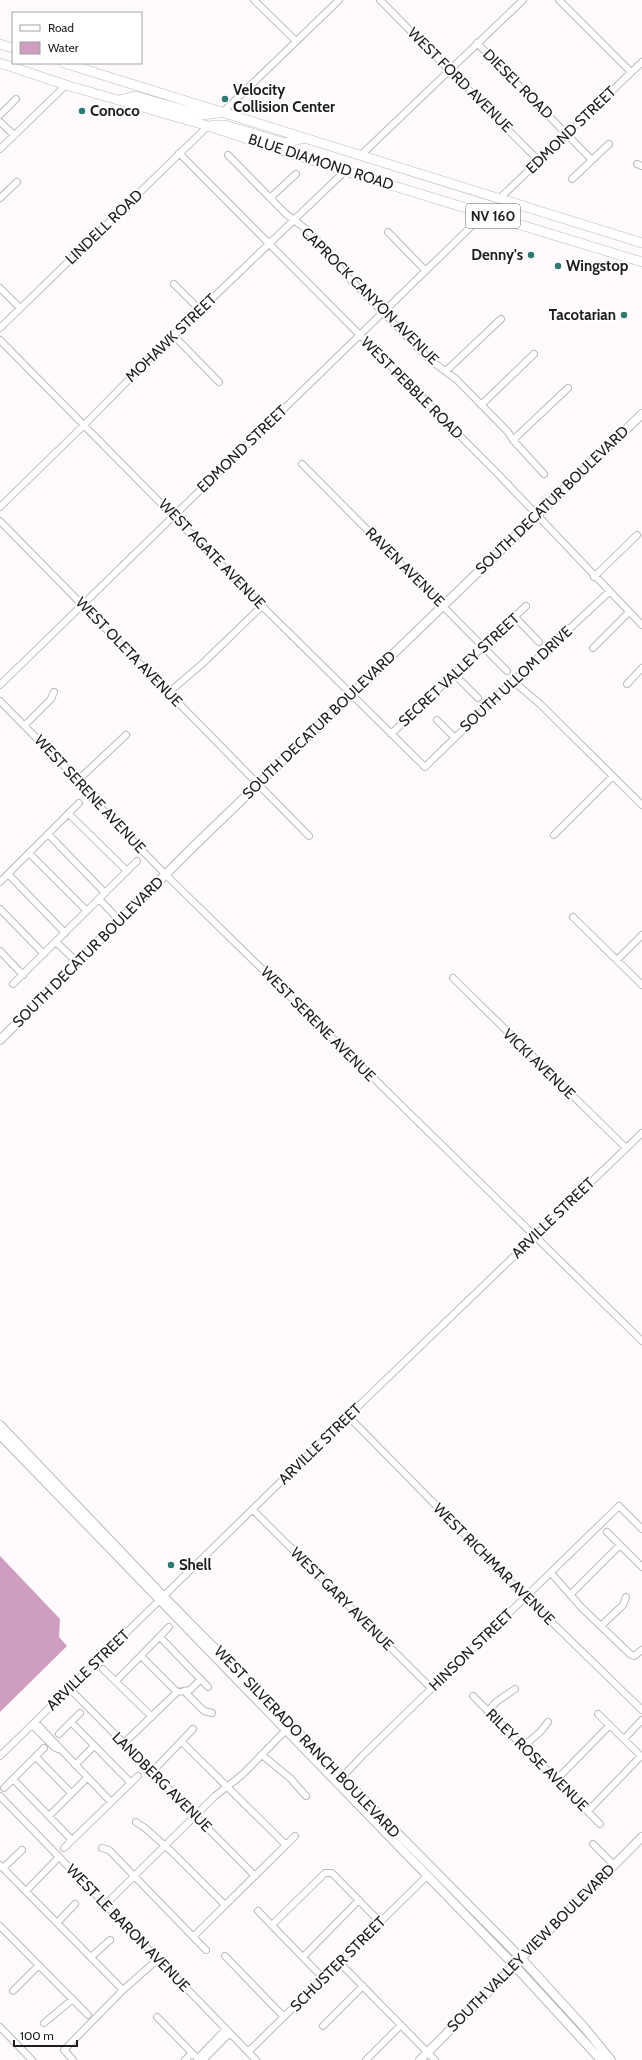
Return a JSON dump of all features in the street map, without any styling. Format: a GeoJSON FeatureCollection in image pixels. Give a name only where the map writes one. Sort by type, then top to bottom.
{"type":"FeatureCollection","features":[{"type":"Feature","properties":{"kind":"highway"},"geometry":{"type":"LineString","coordinates":[[0,44],[12,48]]}},
{"type":"Feature","properties":{"kind":"highway","name":"BLUE DIAMOND ROAD"},"geometry":{"type":"LineString","coordinates":[[0,62],[66,85],[208,126],[345,171],[642,262]]}},
{"type":"Feature","properties":{"kind":"highway","name":"BLUE DIAMOND ROAD"},"geometry":{"type":"LineString","coordinates":[[67,64],[642,243]]}},
{"type":"Feature","properties":{"kind":"highway"},"geometry":{"type":"LineString","coordinates":[[120,100],[135,96],[202,115],[223,112]]}},
{"type":"Feature","properties":{"kind":"highway"},"geometry":{"type":"LineString","coordinates":[[208,126],[225,124],[285,143],[305,138]]}},
{"type":"Feature","properties":{"kind":"main road","name":"SOUTH DECATUR BOULEVARD"},"geometry":{"type":"LineString","coordinates":[[0,1040],[258,783],[642,414]]}},
{"type":"Feature","properties":{"kind":"main road","name":"WEST SILVERADO RANCH BOULEVARD"},"geometry":{"type":"LineString","coordinates":[[0,1425],[286,1730],[341,1781],[521,1958],[579,2021],[611,2060]]}},
{"type":"Feature","properties":{"kind":"main road","name":"WEST SILVERADO RANCH BOULEVARD"},"geometry":{"type":"LineString","coordinates":[[0,1435],[162,1599],[301,1736],[428,1875],[514,1965],[601,2060]]}},
{"type":"Feature","properties":{"kind":"main road"},"geometry":{"type":"LineString","coordinates":[[286,1730],[290,1728],[301,1736]]}},
{"type":"Feature","properties":{"kind":"main road","name":"SOUTH VALLEY VIEW BOULEVARD"},"geometry":{"type":"LineString","coordinates":[[420,2060],[642,1837]]}},
{"type":"Feature","properties":{"kind":"street"},"geometry":{"type":"LineString","coordinates":[[254,0],[296,41]]}},
{"type":"Feature","properties":{"kind":"street"},"geometry":{"type":"LineString","coordinates":[[223,112],[339,0]]}},
{"type":"Feature","properties":{"kind":"street","name":"WEST FORD AVENUE"},"geometry":{"type":"LineString","coordinates":[[380,0],[539,161]]}},
{"type":"Feature","properties":{"kind":"street"},"geometry":{"type":"LineString","coordinates":[[361,155],[523,0]]}},
{"type":"Feature","properties":{"kind":"street"},"geometry":{"type":"LineString","coordinates":[[559,0],[631,72]]}},
{"type":"Feature","properties":{"kind":"street","name":"DIESEL ROAD"},"geometry":{"type":"LineString","coordinates":[[477,43],[592,160]]}},
{"type":"Feature","properties":{"kind":"street","name":"EDMOND STREET"},"geometry":{"type":"LineString","coordinates":[[500,198],[642,62]]}},
{"type":"Feature","properties":{"kind":"street"},"geometry":{"type":"LineString","coordinates":[[0,149],[66,85]]}},
{"type":"Feature","properties":{"kind":"street"},"geometry":{"type":"LineString","coordinates":[[0,115],[16,99]]}},
{"type":"Feature","properties":{"kind":"street"},"geometry":{"type":"LineString","coordinates":[[0,122],[14,135]]}},
{"type":"Feature","properties":{"kind":"street","name":"LINDELL ROAD"},"geometry":{"type":"LineString","coordinates":[[0,328],[208,126]]}},
{"type":"Feature","properties":{"kind":"street"},"geometry":{"type":"LineString","coordinates":[[572,179],[609,144]]}},
{"type":"Feature","properties":{"kind":"street","name":"WEST PEBBLE ROAD"},"geometry":{"type":"LineString","coordinates":[[179,153],[358,335],[500,476],[594,577],[642,625]]}},
{"type":"Feature","properties":{"kind":"street","name":"CAPROCK CANYON AVENUE"},"geometry":{"type":"LineString","coordinates":[[228,155],[270,198],[293,220],[307,230],[328,251],[342,271],[382,312],[433,362],[456,379],[508,432],[513,440],[544,474]]}},
{"type":"Feature","properties":{"kind":"street","name":"MOHAWK STREET"},"geometry":{"type":"LineString","coordinates":[[0,507],[150,358],[345,171]]}},
{"type":"Feature","properties":{"kind":"street"},"geometry":{"type":"LineString","coordinates":[[270,198],[296,174]]}},
{"type":"Feature","properties":{"kind":"street"},"geometry":{"type":"LineString","coordinates":[[0,198],[17,182]]}},
{"type":"Feature","properties":{"kind":"street","name":"EDMOND STREET"},"geometry":{"type":"LineString","coordinates":[[0,684],[484,214]]}},
{"type":"Feature","properties":{"kind":"street"},"geometry":{"type":"LineString","coordinates":[[388,232],[425,270]]}},
{"type":"Feature","properties":{"kind":"street"},"geometry":{"type":"LineString","coordinates":[[174,284],[200,310]]}},
{"type":"Feature","properties":{"kind":"street"},"geometry":{"type":"LineString","coordinates":[[0,288],[20,308]]}},
{"type":"Feature","properties":{"kind":"street"},"geometry":{"type":"LineString","coordinates":[[446,371],[501,319]]}},
{"type":"Feature","properties":{"kind":"street"},"geometry":{"type":"LineString","coordinates":[[174,336],[219,382]]}},
{"type":"Feature","properties":{"kind":"street","name":"WEST AGATE AVENUE"},"geometry":{"type":"LineString","coordinates":[[0,340],[174,514],[262,606],[425,767]]}},
{"type":"Feature","properties":{"kind":"street"},"geometry":{"type":"LineString","coordinates":[[481,405],[534,354]]}},
{"type":"Feature","properties":{"kind":"street"},"geometry":{"type":"LineString","coordinates":[[513,440],[568,388]]}},
{"type":"Feature","properties":{"kind":"street","name":"RAVEN AVENUE"},"geometry":{"type":"LineString","coordinates":[[302,464],[507,671]]}},
{"type":"Feature","properties":{"kind":"street","name":"WEST OLETA AVENUE"},"geometry":{"type":"LineString","coordinates":[[0,521],[258,783]]}},
{"type":"Feature","properties":{"kind":"street"},"geometry":{"type":"LineString","coordinates":[[594,577],[637,535]]}},
{"type":"Feature","properties":{"kind":"street","name":"SOUTH ULLOM DRIVE"},"geometry":{"type":"LineString","coordinates":[[425,767],[454,737],[609,592]]}},
{"type":"Feature","properties":{"kind":"street"},"geometry":{"type":"LineString","coordinates":[[168,693],[201,666],[262,606]]}},
{"type":"Feature","properties":{"kind":"street","name":"SECRET VALLEY STREET"},"geometry":{"type":"LineString","coordinates":[[391,734],[526,606]]}},
{"type":"Feature","properties":{"kind":"street"},"geometry":{"type":"LineString","coordinates":[[593,648],[629,612]]}},
{"type":"Feature","properties":{"kind":"street"},"geometry":{"type":"LineString","coordinates":[[515,617],[539,642]]}},
{"type":"Feature","properties":{"kind":"street"},"geometry":{"type":"LineString","coordinates":[[627,684],[642,668]]}},
{"type":"Feature","properties":{"kind":"street"},"geometry":{"type":"LineString","coordinates":[[454,674],[478,698]]}},
{"type":"Feature","properties":{"kind":"street"},"geometry":{"type":"LineString","coordinates":[[513,681],[540,704],[642,805]]}},
{"type":"Feature","properties":{"kind":"street"},"geometry":{"type":"LineString","coordinates":[[25,725],[51,699],[54,692]]}},
{"type":"Feature","properties":{"kind":"street","name":"WEST SERENE AVENUE"},"geometry":{"type":"LineString","coordinates":[[0,701],[67,769],[76,782],[165,874],[642,1341]]}},
{"type":"Feature","properties":{"kind":"street"},"geometry":{"type":"LineString","coordinates":[[437,720],[454,737]]}},
{"type":"Feature","properties":{"kind":"street"},"geometry":{"type":"LineString","coordinates":[[76,782],[126,735]]}},
{"type":"Feature","properties":{"kind":"street"},"geometry":{"type":"LineString","coordinates":[[554,835],[613,776]]}},
{"type":"Feature","properties":{"kind":"street"},"geometry":{"type":"LineString","coordinates":[[258,783],[309,836]]}},
{"type":"Feature","properties":{"kind":"street"},"geometry":{"type":"LineString","coordinates":[[0,882],[79,803]]}},
{"type":"Feature","properties":{"kind":"street"},"geometry":{"type":"LineString","coordinates":[[69,814],[127,871]]}},
{"type":"Feature","properties":{"kind":"street"},"geometry":{"type":"LineString","coordinates":[[48,834],[105,893]]}},
{"type":"Feature","properties":{"kind":"street"},"geometry":{"type":"LineString","coordinates":[[30,853],[87,911]]}},
{"type":"Feature","properties":{"kind":"street"},"geometry":{"type":"LineString","coordinates":[[14,984],[137,861]]}},
{"type":"Feature","properties":{"kind":"street"},"geometry":{"type":"LineString","coordinates":[[8,874],[65,933]]}},
{"type":"Feature","properties":{"kind":"street"},"geometry":{"type":"LineString","coordinates":[[99,899],[119,920]]}},
{"type":"Feature","properties":{"kind":"street"},"geometry":{"type":"LineString","coordinates":[[0,909],[44,954]]}},
{"type":"Feature","properties":{"kind":"street"},"geometry":{"type":"LineString","coordinates":[[573,917],[642,985]]}},
{"type":"Feature","properties":{"kind":"street"},"geometry":{"type":"LineString","coordinates":[[616,960],[642,935]]}},
{"type":"Feature","properties":{"kind":"street"},"geometry":{"type":"LineString","coordinates":[[56,942],[77,962]]}},
{"type":"Feature","properties":{"kind":"street"},"geometry":{"type":"LineString","coordinates":[[0,951],[23,975]]}},
{"type":"Feature","properties":{"kind":"street","name":"VICKI AVENUE"},"geometry":{"type":"LineString","coordinates":[[453,978],[626,1148]]}},
{"type":"Feature","properties":{"kind":"street","name":"ARVILLE STREET"},"geometry":{"type":"LineString","coordinates":[[0,1756],[348,1416],[642,1133]]}},
{"type":"Feature","properties":{"kind":"street","name":"WEST RICHMAR AVENUE"},"geometry":{"type":"LineString","coordinates":[[348,1416],[526,1597],[642,1710]]}},
{"type":"Feature","properties":{"kind":"street","name":"HINSON STREET"},"geometry":{"type":"LineString","coordinates":[[341,1781],[346,1773],[363,1755],[619,1506],[642,1529]]}},
{"type":"Feature","properties":{"kind":"street","name":"WEST GARY AVENUE"},"geometry":{"type":"LineString","coordinates":[[253,1510],[432,1689]]}},
{"type":"Feature","properties":{"kind":"street"},"geometry":{"type":"LineString","coordinates":[[607,1532],[642,1567]]}},
{"type":"Feature","properties":{"kind":"street"},"geometry":{"type":"LineString","coordinates":[[571,1594],[620,1545]]}},
{"type":"Feature","properties":{"kind":"street"},"geometry":{"type":"LineString","coordinates":[[551,1573],[582,1608],[630,1654],[634,1656],[642,1650]]}},
{"type":"Feature","properties":{"kind":"street"},"geometry":{"type":"LineString","coordinates":[[601,1626],[623,1605],[626,1597]]}},
{"type":"Feature","properties":{"kind":"street"},"geometry":{"type":"LineString","coordinates":[[116,1681],[169,1628]]}},
{"type":"Feature","properties":{"kind":"street"},"geometry":{"type":"LineString","coordinates":[[160,1637],[208,1686]]}},
{"type":"Feature","properties":{"kind":"street"},"geometry":{"type":"LineString","coordinates":[[141,1656],[177,1692]]}},
{"type":"Feature","properties":{"kind":"street"},"geometry":{"type":"LineString","coordinates":[[103,1669],[152,1716]]}},
{"type":"Feature","properties":{"kind":"street"},"geometry":{"type":"LineString","coordinates":[[123,1744],[177,1692],[190,1690],[202,1680]]}},
{"type":"Feature","properties":{"kind":"street","name":"LANDBERG AVENUE"},"geometry":{"type":"LineString","coordinates":[[69,1688],[255,1876]]}},
{"type":"Feature","properties":{"kind":"street"},"geometry":{"type":"LineString","coordinates":[[488,1711],[496,1702],[515,1689]]}},
{"type":"Feature","properties":{"kind":"street"},"geometry":{"type":"LineString","coordinates":[[184,1691],[204,1711],[212,1713]]}},
{"type":"Feature","properties":{"kind":"street","name":"RILEY ROSE AVENUE"},"geometry":{"type":"LineString","coordinates":[[473,1696],[600,1824]]}},
{"type":"Feature","properties":{"kind":"street"},"geometry":{"type":"LineString","coordinates":[[59,1734],[80,1713]]}},
{"type":"Feature","properties":{"kind":"street"},"geometry":{"type":"LineString","coordinates":[[588,1811],[641,1757],[598,1714]]}},
{"type":"Feature","properties":{"kind":"street"},"geometry":{"type":"LineString","coordinates":[[624,1739],[642,1720]]}},
{"type":"Feature","properties":{"kind":"street"},"geometry":{"type":"LineString","coordinates":[[71,1722],[131,1783]]}},
{"type":"Feature","properties":{"kind":"street"},"geometry":{"type":"LineString","coordinates":[[523,1747],[541,1731],[548,1722]]}},
{"type":"Feature","properties":{"kind":"street"},"geometry":{"type":"LineString","coordinates":[[34,1723],[111,1802]]}},
{"type":"Feature","properties":{"kind":"street"},"geometry":{"type":"LineString","coordinates":[[556,1780],[610,1725]]}},
{"type":"Feature","properties":{"kind":"street"},"geometry":{"type":"LineString","coordinates":[[152,1772],[194,1728]]}},
{"type":"Feature","properties":{"kind":"street"},"geometry":{"type":"LineString","coordinates":[[105,1905],[195,1816],[262,1755],[286,1730]]}},
{"type":"Feature","properties":{"kind":"street"},"geometry":{"type":"LineString","coordinates":[[182,1742],[286,1845]]}},
{"type":"Feature","properties":{"kind":"street"},"geometry":{"type":"LineString","coordinates":[[75,1765],[94,1746]]}},
{"type":"Feature","properties":{"kind":"street"},"geometry":{"type":"LineString","coordinates":[[4,1788],[44,1748]]}},
{"type":"Feature","properties":{"kind":"street"},"geometry":{"type":"LineString","coordinates":[[262,1755],[290,1778],[306,1796]]}},
{"type":"Feature","properties":{"kind":"street"},"geometry":{"type":"LineString","coordinates":[[36,1756],[71,1793]]}},
{"type":"Feature","properties":{"kind":"street"},"geometry":{"type":"LineString","coordinates":[[64,1848],[138,1776]]}},
{"type":"Feature","properties":{"kind":"street"},"geometry":{"type":"LineString","coordinates":[[49,1816],[87,1778]]}},
{"type":"Feature","properties":{"kind":"street"},"geometry":{"type":"LineString","coordinates":[[13,1779],[72,1840]]}},
{"type":"Feature","properties":{"kind":"street","name":"WEST LE BARON AVENUE"},"geometry":{"type":"LineString","coordinates":[[0,1796],[256,2060]]}},
{"type":"Feature","properties":{"kind":"street"},"geometry":{"type":"LineString","coordinates":[[136,1822],[165,1846],[225,1905]]}},
{"type":"Feature","properties":{"kind":"street"},"geometry":{"type":"LineString","coordinates":[[193,1937],[295,1836]]}},
{"type":"Feature","properties":{"kind":"street"},"geometry":{"type":"LineString","coordinates":[[592,1844],[614,1865]]}},
{"type":"Feature","properties":{"kind":"street"},"geometry":{"type":"LineString","coordinates":[[102,1848],[109,1850],[206,1950]]}},
{"type":"Feature","properties":{"kind":"street"},"geometry":{"type":"LineString","coordinates":[[22,1850],[2,1866],[124,1990]]}},
{"type":"Feature","properties":{"kind":"street"},"geometry":{"type":"LineString","coordinates":[[26,1891],[59,1857]]}},
{"type":"Feature","properties":{"kind":"street"},"geometry":{"type":"LineString","coordinates":[[272,1925],[325,1873],[332,1873],[380,1922]]}},
{"type":"Feature","properties":{"kind":"street","name":"SCHUSTER STREET"},"geometry":{"type":"LineString","coordinates":[[248,2052],[428,1875]]}},
{"type":"Feature","properties":{"kind":"street"},"geometry":{"type":"LineString","coordinates":[[303,1957],[359,1900]]}},
{"type":"Feature","properties":{"kind":"street"},"geometry":{"type":"LineString","coordinates":[[57,1923],[75,1904]]}},
{"type":"Feature","properties":{"kind":"street"},"geometry":{"type":"LineString","coordinates":[[258,1911],[323,1978]]}},
{"type":"Feature","properties":{"kind":"street"},"geometry":{"type":"LineString","coordinates":[[0,1926],[88,2015]]}},
{"type":"Feature","properties":{"kind":"street"},"geometry":{"type":"LineString","coordinates":[[0,1936],[5,1931]]}},
{"type":"Feature","properties":{"kind":"street"},"geometry":{"type":"LineString","coordinates":[[91,1957],[110,1940]]}},
{"type":"Feature","properties":{"kind":"street"},"geometry":{"type":"LineString","coordinates":[[225,1956],[284,2017]]}},
{"type":"Feature","properties":{"kind":"street"},"geometry":{"type":"LineString","coordinates":[[74,2060],[64,2050],[124,1990],[158,1959]]}},
{"type":"Feature","properties":{"kind":"street"},"geometry":{"type":"LineString","coordinates":[[339,1962],[435,2060]]}},
{"type":"Feature","properties":{"kind":"street"},"geometry":{"type":"LineString","coordinates":[[13,1991],[39,1965]]}},
{"type":"Feature","properties":{"kind":"street"},"geometry":{"type":"LineString","coordinates":[[323,2026],[362,1986]]}},
{"type":"Feature","properties":{"kind":"street"},"geometry":{"type":"LineString","coordinates":[[44,2023],[72,1999]]}},
{"type":"Feature","properties":{"kind":"street"},"geometry":{"type":"LineString","coordinates":[[157,2017],[192,2053],[200,2059],[228,2031]]}},
{"type":"Feature","properties":{"kind":"street"},"geometry":{"type":"LineString","coordinates":[[366,2060],[401,2025]]}},
{"type":"Feature","properties":{"kind":"street"},"geometry":{"type":"LineString","coordinates":[[0,2027],[32,2060]]}},
{"type":"Feature","properties":{"kind":"street"},"geometry":{"type":"LineString","coordinates":[[185,2060],[192,2053]]}},
{"type":"Feature","properties":{"kind":"water"},"geometry":{"type":"Polygon","coordinates":[[[0,1556],[60,1619],[59,1637],[67,1646],[0,1712],[0,1556]]]}},
{"type":"Feature","properties":{"kind":"place","name":"Velocity Collision Center"},"geometry":{"type":"Point","coordinates":[225,99]}},
{"type":"Feature","properties":{"kind":"place","name":"Conoco"},"geometry":{"type":"Point","coordinates":[82,111]}},
{"type":"Feature","properties":{"kind":"place","name":"Denny's"},"geometry":{"type":"Point","coordinates":[531,255]}},
{"type":"Feature","properties":{"kind":"place","name":"Wingstop"},"geometry":{"type":"Point","coordinates":[558,266]}},
{"type":"Feature","properties":{"kind":"place","name":"Tacotarian"},"geometry":{"type":"Point","coordinates":[624,315]}},
{"type":"Feature","properties":{"kind":"place","name":"Shell"},"geometry":{"type":"Point","coordinates":[171,1565]}}]}
